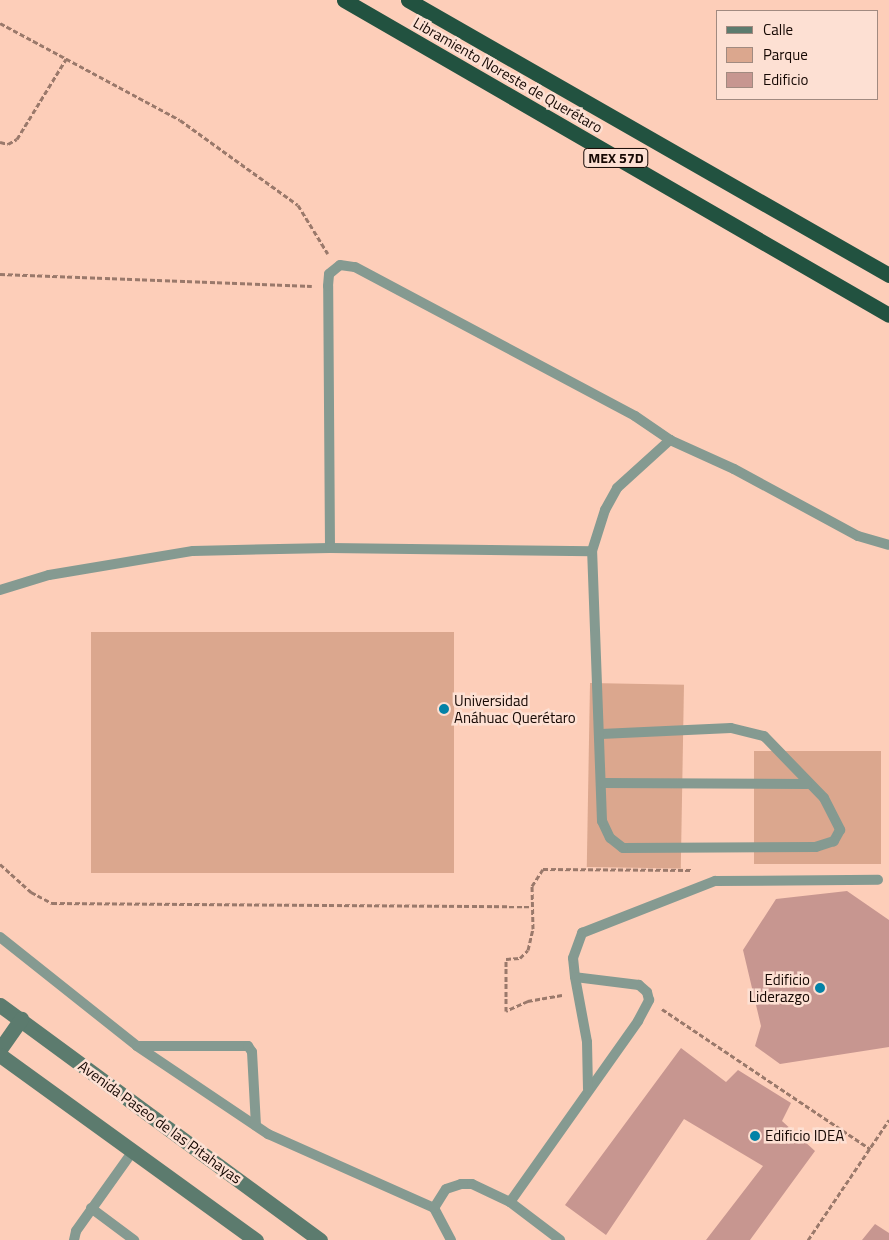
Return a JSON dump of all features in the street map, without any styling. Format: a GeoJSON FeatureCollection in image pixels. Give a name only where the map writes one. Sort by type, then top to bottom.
{"type":"FeatureCollection","features":[{"type":"Feature","properties":{"kind":"highway","name":"Libramiento Noreste de Querétaro"},"geometry":{"type":"LineString","coordinates":[[344,0],[889,315]]}},
{"type":"Feature","properties":{"kind":"highway","name":"Libramiento Noreste de Querétaro"},"geometry":{"type":"LineString","coordinates":[[408,0],[889,275]]}},
{"type":"Feature","properties":{"kind":"street","name":"Avenida Paseo de las Pitahayas"},"geometry":{"type":"LineString","coordinates":[[0,1005],[320,1240]]}},
{"type":"Feature","properties":{"kind":"street"},"geometry":{"type":"LineString","coordinates":[[0,1048],[21,1020]]}},
{"type":"Feature","properties":{"kind":"street"},"geometry":{"type":"LineString","coordinates":[[0,1054],[256,1240]]}},
{"type":"Feature","properties":{"kind":"lane"},"geometry":{"type":"LineString","coordinates":[[330,548],[328,286],[333,268],[340,265],[355,268],[635,416],[670,440],[734,469],[858,536],[889,545]]}},
{"type":"Feature","properties":{"kind":"lane"},"geometry":{"type":"LineString","coordinates":[[601,734],[731,728],[764,736],[807,784],[824,798],[840,830],[834,840],[816,847],[623,848],[610,838],[602,821],[601,734],[592,551],[605,510],[617,488],[670,440]]}},
{"type":"Feature","properties":{"kind":"lane"},"geometry":{"type":"LineString","coordinates":[[0,590],[49,575],[193,551],[330,548],[592,551]]}},
{"type":"Feature","properties":{"kind":"lane"},"geometry":{"type":"LineString","coordinates":[[602,783],[807,784]]}},
{"type":"Feature","properties":{"kind":"lane"},"geometry":{"type":"LineString","coordinates":[[588,1089],[587,1042],[573,958],[582,933],[715,882],[878,880]]}},
{"type":"Feature","properties":{"kind":"lane"},"geometry":{"type":"LineString","coordinates":[[0,937],[137,1046],[256,1126],[434,1208],[451,1240]]}},
{"type":"Feature","properties":{"kind":"lane"},"geometry":{"type":"LineString","coordinates":[[510,1202],[649,1000],[647,992],[639,985],[575,978]]}},
{"type":"Feature","properties":{"kind":"lane"},"geometry":{"type":"LineString","coordinates":[[137,1046],[248,1046],[252,1052],[256,1126]]}},
{"type":"Feature","properties":{"kind":"lane"},"geometry":{"type":"LineString","coordinates":[[74,1240],[76,1231],[91,1208],[133,1151]]}},
{"type":"Feature","properties":{"kind":"lane"},"geometry":{"type":"LineString","coordinates":[[434,1208],[446,1189],[461,1184],[472,1184],[510,1202],[560,1240]]}},
{"type":"Feature","properties":{"kind":"lane"},"geometry":{"type":"LineString","coordinates":[[91,1208],[134,1240]]}},
{"type":"Feature","properties":{"kind":"path"},"geometry":{"type":"LineString","coordinates":[[0,23],[180,120],[298,205],[324,243],[333,268]]}},
{"type":"Feature","properties":{"kind":"path"},"geometry":{"type":"LineString","coordinates":[[0,142],[8,144],[17,139],[66,59]]}},
{"type":"Feature","properties":{"kind":"path"},"geometry":{"type":"LineString","coordinates":[[0,274],[328,286]]}},
{"type":"Feature","properties":{"kind":"path"},"geometry":{"type":"LineString","coordinates":[[0,864],[31,892],[52,903],[531,906]]}},
{"type":"Feature","properties":{"kind":"path"},"geometry":{"type":"LineString","coordinates":[[649,1000],[870,1149]]}},
{"type":"Feature","properties":{"kind":"path"},"geometry":{"type":"LineString","coordinates":[[808,1240],[889,1120]]}},
{"type":"Feature","properties":{"kind":"green space"},"geometry":{"type":"Polygon","coordinates":[[[91,632],[454,632],[454,873],[91,873],[91,632]]]}},
{"type":"Feature","properties":{"kind":"green space"},"geometry":{"type":"Polygon","coordinates":[[[590,683],[684,685],[681,869],[587,867],[590,683]]]}},
{"type":"Feature","properties":{"kind":"green space"},"geometry":{"type":"Polygon","coordinates":[[[754,751],[881,751],[881,864],[754,864],[754,751]]]}},
{"type":"Feature","properties":{"kind":"building","name":"Edificio Liderazgo"},"geometry":{"type":"Polygon","coordinates":[[[847,891],[889,920],[889,1047],[780,1064],[755,1046],[761,1026],[743,950],[776,899],[847,891]]]}},
{"type":"Feature","properties":{"kind":"building","name":"Edificio IDEA"},"geometry":{"type":"Polygon","coordinates":[[[681,1048],[726,1082],[738,1070],[791,1103],[782,1121],[815,1151],[750,1240],[706,1240],[763,1166],[684,1119],[606,1235],[565,1205],[681,1048]]]}},
{"type":"Feature","properties":{"kind":"building"},"geometry":{"type":"Polygon","coordinates":[[[875,1224],[889,1233],[889,1240],[862,1240],[875,1224]]]}},
{"type":"Feature","properties":{"kind":"place","name":"Universidad Anáhuac Querétaro"},"geometry":{"type":"Point","coordinates":[444,709]}},
{"type":"Feature","properties":{"kind":"place","name":"Edificio Liderazgo"},"geometry":{"type":"Point","coordinates":[820,988]}},
{"type":"Feature","properties":{"kind":"place","name":"Edificio IDEA"},"geometry":{"type":"Point","coordinates":[755,1136]}}]}
